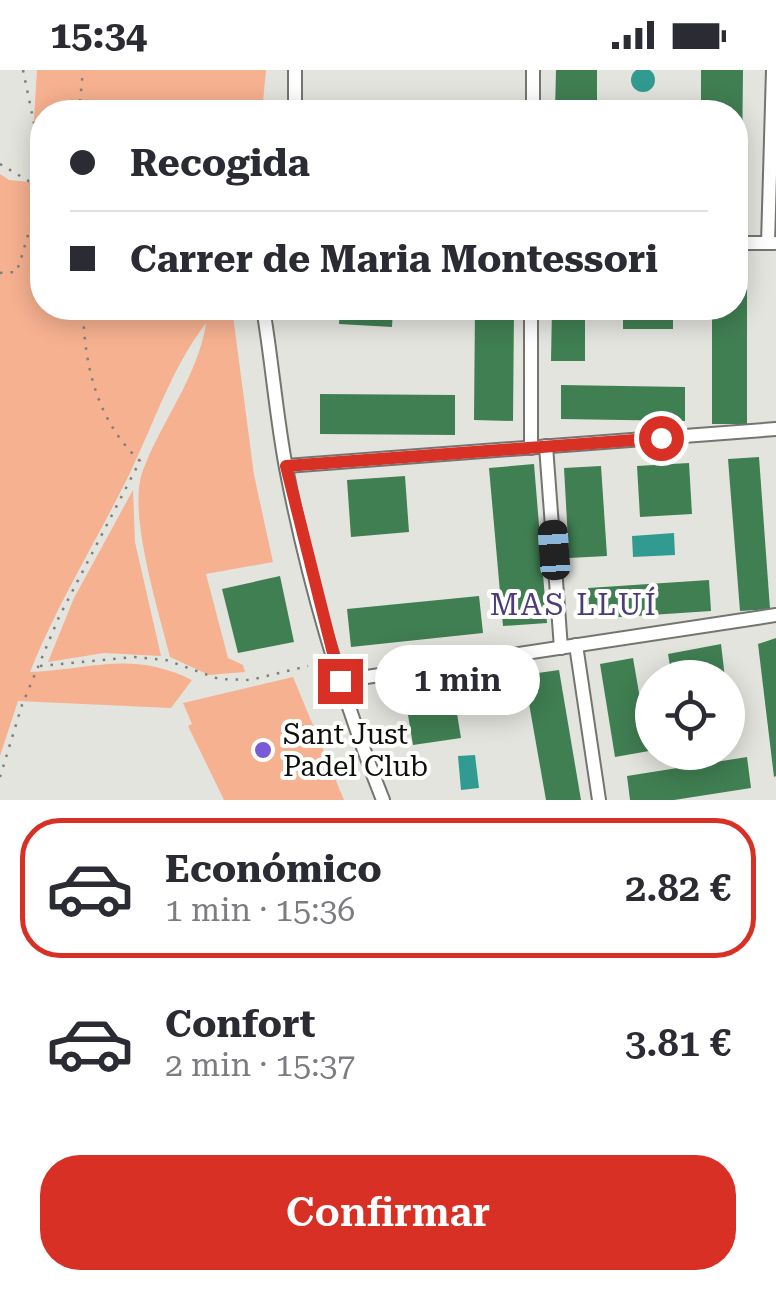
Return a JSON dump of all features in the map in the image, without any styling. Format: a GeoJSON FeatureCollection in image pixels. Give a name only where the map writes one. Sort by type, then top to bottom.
{"type":"FeatureCollection","features":[{"type":"Feature","properties":{"kind":"street"},"geometry":{"type":"LineString","coordinates":[[294,100],[295,70]]}},
{"type":"Feature","properties":{"kind":"street"},"geometry":{"type":"LineString","coordinates":[[532,100],[533,70]]}},
{"type":"Feature","properties":{"kind":"street"},"geometry":{"type":"LineString","coordinates":[[772,243],[773,70]]}},
{"type":"Feature","properties":{"kind":"street"},"geometry":{"type":"LineString","coordinates":[[266,320],[286,466],[340,681],[382,800]]}},
{"type":"Feature","properties":{"kind":"street"},"geometry":{"type":"LineString","coordinates":[[532,320],[538,447],[568,646],[599,800]]}},
{"type":"Feature","properties":{"kind":"street"},"geometry":{"type":"LineString","coordinates":[[286,466],[776,429]]}},
{"type":"Feature","properties":{"kind":"street"},"geometry":{"type":"LineString","coordinates":[[340,681],[776,615]]}},
{"type":"Feature","properties":{"kind":"path"},"geometry":{"type":"LineString","coordinates":[[23,70],[30,104]]}},
{"type":"Feature","properties":{"kind":"path"},"geometry":{"type":"LineString","coordinates":[[80,100],[83,70]]}},
{"type":"Feature","properties":{"kind":"path"},"geometry":{"type":"LineString","coordinates":[[0,164],[30,182]]}},
{"type":"Feature","properties":{"kind":"path"},"geometry":{"type":"LineString","coordinates":[[0,273],[16,272],[30,234]]}},
{"type":"Feature","properties":{"kind":"path"},"geometry":{"type":"LineString","coordinates":[[0,778],[59,617],[140,461],[115,438],[84,358],[83,320]]}},
{"type":"Feature","properties":{"kind":"path"},"geometry":{"type":"LineString","coordinates":[[40,666],[135,657],[166,660],[219,679],[250,680],[308,666]]}},
{"type":"Feature","properties":{"kind":"shaded area"},"geometry":{"type":"Polygon","coordinates":[[[37,70],[266,70],[263,100],[35,100],[37,70]]]}},
{"type":"Feature","properties":{"kind":"shaded area"},"geometry":{"type":"Polygon","coordinates":[[[0,174],[9,180],[30,182],[30,320],[234,320],[254,475],[273,562],[206,574],[228,658],[243,665],[245,672],[209,675],[170,657],[142,538],[139,491],[150,454],[196,361],[206,323],[173,377],[130,473],[30,672],[130,664],[170,671],[192,680],[171,708],[18,701],[0,756],[0,174]]]}},
{"type":"Feature","properties":{"kind":"shaded area"},"geometry":{"type":"Polygon","coordinates":[[[133,490],[135,542],[161,656],[104,653],[48,662],[74,598],[133,490]]]}},
{"type":"Feature","properties":{"kind":"shaded area","name":"Sant Just Padel Club"},"geometry":{"type":"Polygon","coordinates":[[[293,677],[344,800],[224,800],[188,726],[192,724],[183,703],[293,677]]]}},
{"type":"Feature","properties":{"kind":"water"},"geometry":{"type":"Polygon","coordinates":[[[643,68],[655,80],[643,92],[631,80],[643,68]]]}},
{"type":"Feature","properties":{"kind":"water"},"geometry":{"type":"Polygon","coordinates":[[[674,533],[675,555],[633,557],[632,536],[674,533]]]}},
{"type":"Feature","properties":{"kind":"water"},"geometry":{"type":"Polygon","coordinates":[[[475,755],[479,788],[461,790],[458,756],[475,755]]]}},
{"type":"Feature","properties":{"kind":"building"},"geometry":{"type":"Polygon","coordinates":[[[556,70],[597,70],[597,100],[555,100],[556,70]]]}},
{"type":"Feature","properties":{"kind":"building"},"geometry":{"type":"Polygon","coordinates":[[[701,70],[743,70],[743,100],[701,100],[701,70]]]}},
{"type":"Feature","properties":{"kind":"building"},"geometry":{"type":"Polygon","coordinates":[[[339,320],[392,320],[392,327],[339,324],[339,320]]]}},
{"type":"Feature","properties":{"kind":"building"},"geometry":{"type":"Polygon","coordinates":[[[475,320],[514,320],[513,421],[474,420],[475,320]]]}},
{"type":"Feature","properties":{"kind":"building"},"geometry":{"type":"Polygon","coordinates":[[[552,320],[585,320],[585,361],[551,361],[552,320]]]}},
{"type":"Feature","properties":{"kind":"building"},"geometry":{"type":"Polygon","coordinates":[[[623,320],[673,320],[673,329],[623,329],[623,320]]]}},
{"type":"Feature","properties":{"kind":"building"},"geometry":{"type":"Polygon","coordinates":[[[712,320],[747,320],[747,424],[712,424],[712,320]]]}},
{"type":"Feature","properties":{"kind":"building"},"geometry":{"type":"Polygon","coordinates":[[[561,385],[685,387],[685,421],[561,419],[561,385]]]}},
{"type":"Feature","properties":{"kind":"building"},"geometry":{"type":"Polygon","coordinates":[[[320,394],[455,395],[455,435],[320,434],[320,394]]]}},
{"type":"Feature","properties":{"kind":"building"},"geometry":{"type":"Polygon","coordinates":[[[759,457],[770,609],[740,611],[728,459],[759,457]]]}},
{"type":"Feature","properties":{"kind":"building"},"geometry":{"type":"Polygon","coordinates":[[[689,463],[692,514],[640,517],[637,466],[689,463]]]}},
{"type":"Feature","properties":{"kind":"building"},"geometry":{"type":"Polygon","coordinates":[[[534,464],[547,623],[503,626],[489,468],[534,464]]]}},
{"type":"Feature","properties":{"kind":"building"},"geometry":{"type":"Polygon","coordinates":[[[601,466],[607,556],[569,558],[564,468],[601,466]]]}},
{"type":"Feature","properties":{"kind":"building"},"geometry":{"type":"Polygon","coordinates":[[[405,476],[409,532],[351,537],[347,480],[405,476]]]}},
{"type":"Feature","properties":{"kind":"building"},"geometry":{"type":"Polygon","coordinates":[[[280,576],[294,642],[238,653],[222,589],[280,576]]]}},
{"type":"Feature","properties":{"kind":"building"},"geometry":{"type":"Polygon","coordinates":[[[709,580],[711,611],[590,619],[588,588],[709,580]]]}},
{"type":"Feature","properties":{"kind":"building"},"geometry":{"type":"Polygon","coordinates":[[[479,596],[483,633],[351,647],[347,609],[479,596]]]}},
{"type":"Feature","properties":{"kind":"building"},"geometry":{"type":"Polygon","coordinates":[[[776,638],[776,776],[774,777],[758,644],[776,638]]]}},
{"type":"Feature","properties":{"kind":"building"},"geometry":{"type":"Polygon","coordinates":[[[721,644],[723,660],[669,660],[668,654],[721,644]]]}},
{"type":"Feature","properties":{"kind":"building"},"geometry":{"type":"Polygon","coordinates":[[[633,658],[635,753],[615,757],[600,664],[633,658]]]}},
{"type":"Feature","properties":{"kind":"building"},"geometry":{"type":"Polygon","coordinates":[[[559,670],[581,800],[546,800],[524,675],[559,670]]]}},
{"type":"Feature","properties":{"kind":"building"},"geometry":{"type":"Polygon","coordinates":[[[452,683],[461,738],[413,745],[404,691],[452,683]]]}},
{"type":"Feature","properties":{"kind":"building"},"geometry":{"type":"Polygon","coordinates":[[[745,757],[751,788],[674,800],[630,800],[627,776],[665,770],[745,770],[745,757]]]}},
{"type":"Feature","properties":{"kind":"place","name":"Sant Just Padel Club"},"geometry":{"type":"Point","coordinates":[263,750]}},
{"type":"Feature","properties":{"kind":"district","name":"MAS LLUÍ"},"geometry":{"type":"Point","coordinates":[574,605]}},
{"type":"Feature","properties":{"kind":"route"},"geometry":{"type":"LineString","coordinates":[[340,681],[286,466],[661,438]]}}]}
